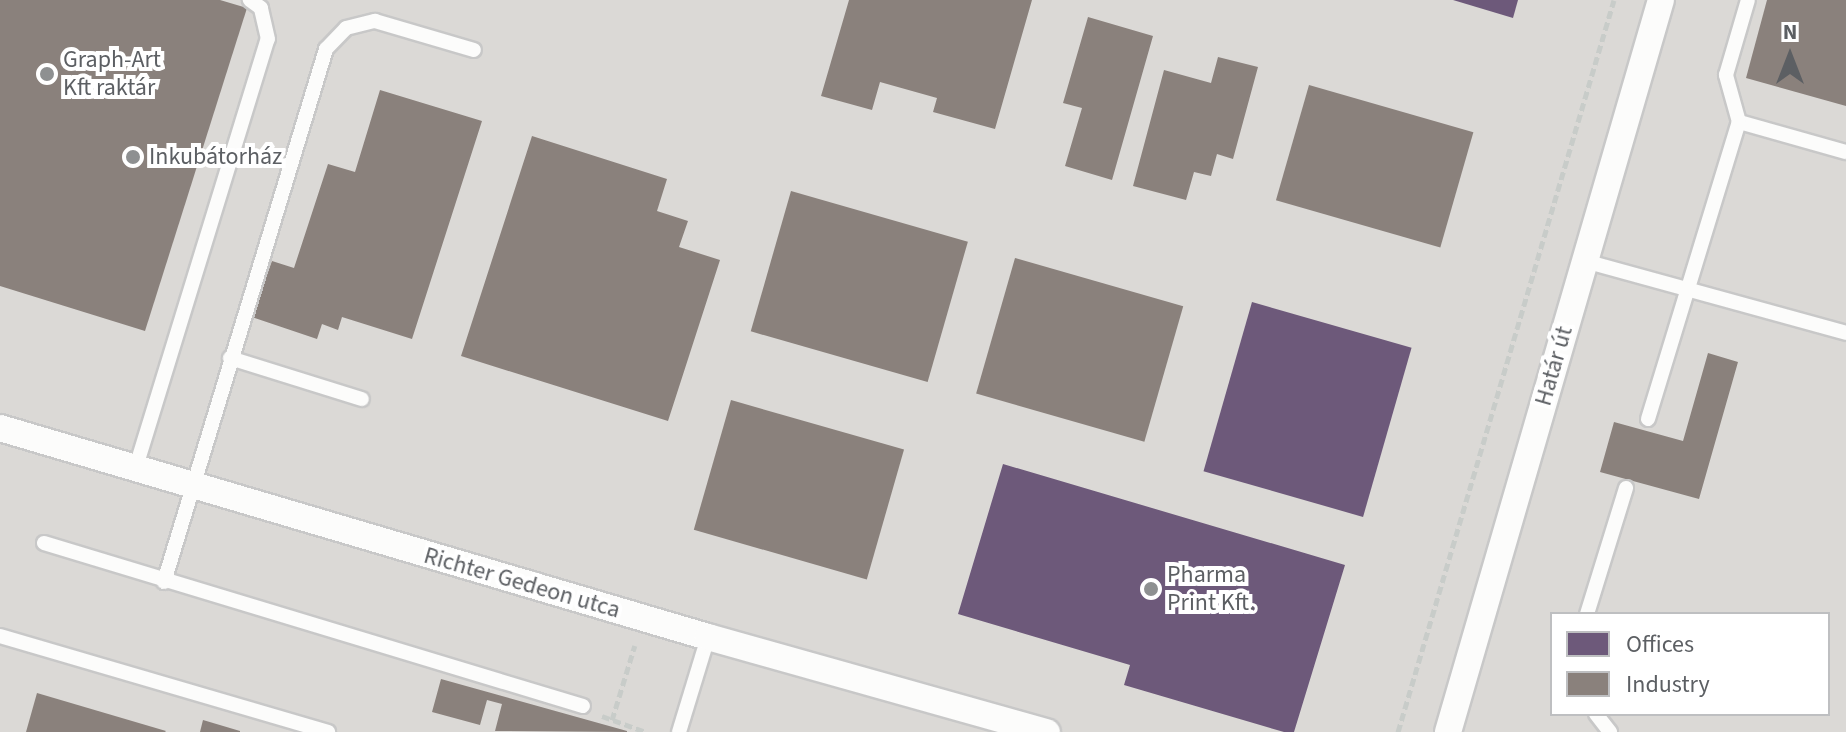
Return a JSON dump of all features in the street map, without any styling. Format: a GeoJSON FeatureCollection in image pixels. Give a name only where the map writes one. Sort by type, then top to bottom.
{"type":"FeatureCollection","features":[{"type":"Feature","properties":{"kind":"street","name":"Határ út"},"geometry":{"type":"LineString","coordinates":[[1448,732],[1661,0]]}},
{"type":"Feature","properties":{"kind":"street","name":"Richter Gedeon utca"},"geometry":{"type":"LineString","coordinates":[[0,428],[191,487],[1047,732]]}},
{"type":"Feature","properties":{"kind":"lane"},"geometry":{"type":"LineString","coordinates":[[135,470],[268,39],[261,8],[250,0]]}},
{"type":"Feature","properties":{"kind":"lane"},"geometry":{"type":"LineString","coordinates":[[1648,419],[1739,122],[1726,75],[1748,0]]}},
{"type":"Feature","properties":{"kind":"lane"},"geometry":{"type":"LineString","coordinates":[[164,582],[326,49],[346,28],[375,21],[474,50]]}},
{"type":"Feature","properties":{"kind":"lane"},"geometry":{"type":"LineString","coordinates":[[1739,122],[1846,152]]}},
{"type":"Feature","properties":{"kind":"lane"},"geometry":{"type":"LineString","coordinates":[[1585,261],[1846,333]]}},
{"type":"Feature","properties":{"kind":"lane"},"geometry":{"type":"LineString","coordinates":[[230,358],[362,399]]}},
{"type":"Feature","properties":{"kind":"lane"},"geometry":{"type":"LineString","coordinates":[[1588,612],[1626,488]]}},
{"type":"Feature","properties":{"kind":"lane"},"geometry":{"type":"LineString","coordinates":[[44,543],[164,582],[583,706]]}},
{"type":"Feature","properties":{"kind":"lane"},"geometry":{"type":"LineString","coordinates":[[0,636],[328,732]]}},
{"type":"Feature","properties":{"kind":"lane"},"geometry":{"type":"LineString","coordinates":[[679,732],[708,637]]}},
{"type":"Feature","properties":{"kind":"lane"},"geometry":{"type":"LineString","coordinates":[[1598,716],[1610,732]]}},
{"type":"Feature","properties":{"kind":"path"},"geometry":{"type":"LineString","coordinates":[[1398,732],[1614,0]]}},
{"type":"Feature","properties":{"kind":"path"},"geometry":{"type":"LineString","coordinates":[[612,720],[635,645]]}},
{"type":"Feature","properties":{"kind":"path"},"geometry":{"type":"LineString","coordinates":[[583,706],[646,732]]}},
{"type":"Feature","properties":{"kind":"shaded area"},"geometry":{"type":"Polygon","coordinates":[[[0,0],[1846,0],[1846,732],[0,732],[0,0]]]}},
{"type":"Feature","properties":{"kind":"building: Offices"},"geometry":{"type":"Polygon","coordinates":[[[1453,0],[1518,0],[1513,18],[1453,0]]]}},
{"type":"Feature","properties":{"kind":"building: Offices"},"geometry":{"type":"Polygon","coordinates":[[[1252,302],[1412,348],[1363,517],[1203,471],[1252,302]]]}},
{"type":"Feature","properties":{"kind":"building: Offices","name":"Pharma Print Kft."},"geometry":{"type":"Polygon","coordinates":[[[1003,464],[1345,565],[1294,732],[1284,732],[1124,685],[1130,665],[958,614],[1003,464]]]}},
{"type":"Feature","properties":{"kind":"building: Industry","name":"Inkubátorház"},"geometry":{"type":"Polygon","coordinates":[[[0,0],[220,0],[247,8],[145,331],[0,286],[0,0]]]}},
{"type":"Feature","properties":{"kind":"building: Industry"},"geometry":{"type":"Polygon","coordinates":[[[849,0],[1032,0],[995,129],[933,112],[937,98],[880,82],[872,110],[821,96],[849,0]]]}},
{"type":"Feature","properties":{"kind":"building: Industry"},"geometry":{"type":"Polygon","coordinates":[[[1767,0],[1846,0],[1846,106],[1746,78],[1767,0]]]}},
{"type":"Feature","properties":{"kind":"building: Industry"},"geometry":{"type":"Polygon","coordinates":[[[1088,17],[1153,36],[1112,180],[1065,166],[1082,108],[1063,103],[1088,17]]]}},
{"type":"Feature","properties":{"kind":"building: Industry"},"geometry":{"type":"Polygon","coordinates":[[[1218,57],[1258,67],[1233,159],[1217,154],[1211,176],[1194,172],[1186,200],[1133,186],[1164,70],[1211,83],[1218,57]]]}},
{"type":"Feature","properties":{"kind":"building: Industry"},"geometry":{"type":"Polygon","coordinates":[[[1309,85],[1473,132],[1440,247],[1276,200],[1309,85]]]}},
{"type":"Feature","properties":{"kind":"building: Industry"},"geometry":{"type":"Polygon","coordinates":[[[380,90],[482,121],[412,339],[342,317],[338,330],[322,324],[317,339],[252,317],[272,261],[294,268],[328,164],[355,172],[380,90]]]}},
{"type":"Feature","properties":{"kind":"building: Industry"},"geometry":{"type":"Polygon","coordinates":[[[532,136],[667,179],[657,211],[688,221],[679,247],[720,260],[668,421],[461,356],[532,136]]]}},
{"type":"Feature","properties":{"kind":"building: Industry"},"geometry":{"type":"Polygon","coordinates":[[[791,191],[968,242],[928,382],[751,331],[791,191]]]}},
{"type":"Feature","properties":{"kind":"building: Industry"},"geometry":{"type":"Polygon","coordinates":[[[1015,258],[1183,306],[1144,442],[976,394],[1015,258]]]}},
{"type":"Feature","properties":{"kind":"building: Industry"},"geometry":{"type":"Polygon","coordinates":[[[1708,353],[1738,362],[1699,499],[1600,472],[1614,422],[1683,441],[1708,353]]]}},
{"type":"Feature","properties":{"kind":"building: Industry"},"geometry":{"type":"Polygon","coordinates":[[[731,400],[904,450],[867,579],[694,530],[731,400]]]}},
{"type":"Feature","properties":{"kind":"building: Industry"},"geometry":{"type":"Polygon","coordinates":[[[441,679],[627,732],[495,731],[502,704],[487,700],[480,725],[432,712],[441,679]]]}},
{"type":"Feature","properties":{"kind":"building: Industry"},"geometry":{"type":"Polygon","coordinates":[[[37,693],[166,731],[26,732],[37,693]]]}},
{"type":"Feature","properties":{"kind":"building: Industry"},"geometry":{"type":"Polygon","coordinates":[[[203,720],[240,731],[240,732],[200,732],[203,720]]]}},
{"type":"Feature","properties":{"kind":"place","name":"Graph-Art Kft raktár"},"geometry":{"type":"Point","coordinates":[47,74]}},
{"type":"Feature","properties":{"kind":"place","name":"Inkubátorház"},"geometry":{"type":"Point","coordinates":[133,157]}},
{"type":"Feature","properties":{"kind":"place","name":"Pharma Print Kft."},"geometry":{"type":"Point","coordinates":[1151,589]}}]}
